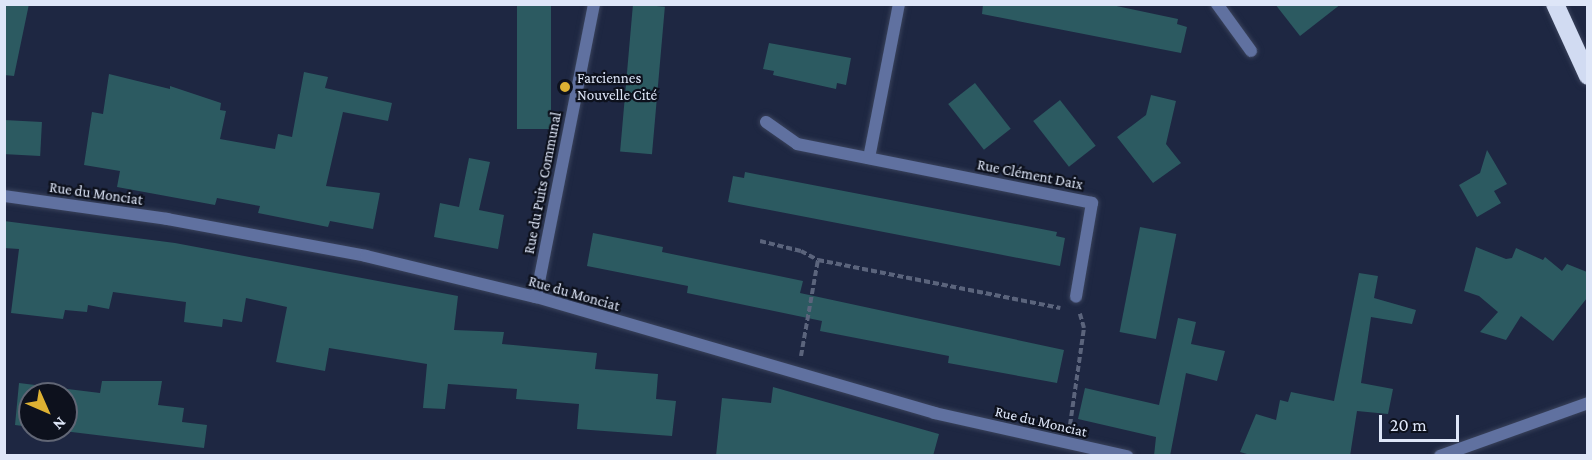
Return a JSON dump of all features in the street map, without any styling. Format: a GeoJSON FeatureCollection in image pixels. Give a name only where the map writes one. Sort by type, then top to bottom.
{"type":"FeatureCollection","features":[{"type":"Feature","properties":{"kind":"highway"},"geometry":{"type":"LineString","coordinates":[[1555,4],[1587,76]]}},
{"type":"Feature","properties":{"kind":"street","name":"Rue du Puits Communal"},"geometry":{"type":"LineString","coordinates":[[536,297],[594,4]]}},
{"type":"Feature","properties":{"kind":"street"},"geometry":{"type":"LineString","coordinates":[[869,159],[898,4]]}},
{"type":"Feature","properties":{"kind":"street"},"geometry":{"type":"LineString","coordinates":[[1217,4],[1251,51]]}},
{"type":"Feature","properties":{"kind":"street","name":"Rue Clément Daix"},"geometry":{"type":"LineString","coordinates":[[766,122],[797,144],[1092,203],[1076,297]]}},
{"type":"Feature","properties":{"kind":"street","name":"Rue du Monciat"},"geometry":{"type":"LineString","coordinates":[[4,196],[167,219],[366,256],[536,297],[934,413],[1068,449],[1127,456]]}},
{"type":"Feature","properties":{"kind":"street"},"geometry":{"type":"LineString","coordinates":[[1440,456],[1587,403]]}},
{"type":"Feature","properties":{"kind":"path"},"geometry":{"type":"LineString","coordinates":[[760,242],[801,251],[818,260],[1065,309],[1076,297]]}},
{"type":"Feature","properties":{"kind":"path"},"geometry":{"type":"LineString","coordinates":[[798,374],[818,260]]}},
{"type":"Feature","properties":{"kind":"path"},"geometry":{"type":"LineString","coordinates":[[1068,449],[1072,395],[1084,328],[1076,297]]}},
{"type":"Feature","properties":{"kind":"building"},"geometry":{"type":"Polygon","coordinates":[[[4,4],[29,4],[14,76],[4,75],[4,4]]]}},
{"type":"Feature","properties":{"kind":"building"},"geometry":{"type":"Polygon","coordinates":[[[517,4],[551,4],[551,129],[517,129],[517,4]]]}},
{"type":"Feature","properties":{"kind":"building"},"geometry":{"type":"Polygon","coordinates":[[[633,4],[665,7],[652,154],[620,151],[633,4]]]}},
{"type":"Feature","properties":{"kind":"building"},"geometry":{"type":"Polygon","coordinates":[[[983,4],[1107,4],[1178,19],[1177,24],[1187,27],[1181,53],[982,14],[983,4]]]}},
{"type":"Feature","properties":{"kind":"building"},"geometry":{"type":"Polygon","coordinates":[[[1275,4],[1341,4],[1300,36],[1275,4]]]}},
{"type":"Feature","properties":{"kind":"building"},"geometry":{"type":"Polygon","coordinates":[[[769,43],[851,58],[846,85],[837,83],[836,89],[773,75],[774,71],[763,69],[769,43]]]}},
{"type":"Feature","properties":{"kind":"building"},"geometry":{"type":"Polygon","coordinates":[[[304,72],[328,77],[325,88],[392,103],[388,121],[343,112],[326,186],[380,193],[373,229],[330,221],[328,227],[258,213],[260,206],[217,198],[215,205],[117,187],[120,171],[84,165],[92,112],[103,114],[109,74],[170,89],[170,86],[221,103],[220,110],[226,111],[220,139],[275,149],[278,134],[292,137],[304,72]]]}},
{"type":"Feature","properties":{"kind":"building"},"geometry":{"type":"Polygon","coordinates":[[[975,83],[1011,129],[984,150],[948,104],[975,83]]]}},
{"type":"Feature","properties":{"kind":"building"},"geometry":{"type":"Polygon","coordinates":[[[1151,95],[1176,101],[1166,144],[1181,163],[1153,183],[1117,137],[1146,115],[1151,95]]]}},
{"type":"Feature","properties":{"kind":"building"},"geometry":{"type":"Polygon","coordinates":[[[1060,100],[1096,146],[1069,167],[1033,121],[1060,100]]]}},
{"type":"Feature","properties":{"kind":"building"},"geometry":{"type":"Polygon","coordinates":[[[4,120],[42,122],[40,156],[4,154],[4,120]]]}},
{"type":"Feature","properties":{"kind":"building"},"geometry":{"type":"Polygon","coordinates":[[[1487,150],[1507,184],[1494,191],[1501,203],[1477,217],[1459,185],[1480,173],[1487,150]]]}},
{"type":"Feature","properties":{"kind":"building"},"geometry":{"type":"Polygon","coordinates":[[[469,158],[490,162],[479,210],[504,215],[498,249],[434,237],[440,203],[459,207],[469,158]]]}},
{"type":"Feature","properties":{"kind":"building"},"geometry":{"type":"Polygon","coordinates":[[[745,172],[1057,232],[1056,236],[1065,238],[1060,266],[728,202],[733,176],[744,178],[745,172]]]}},
{"type":"Feature","properties":{"kind":"building"},"geometry":{"type":"Polygon","coordinates":[[[4,221],[175,243],[458,296],[454,330],[504,332],[502,344],[597,353],[595,369],[658,374],[656,399],[676,401],[672,436],[577,429],[579,404],[516,399],[517,389],[448,384],[445,409],[423,408],[427,364],[329,348],[325,371],[276,362],[287,307],[246,298],[242,322],[223,319],[222,327],[184,322],[186,302],[113,292],[109,309],[88,305],[87,312],[65,310],[63,319],[11,313],[19,249],[4,248],[4,221]]]}},
{"type":"Feature","properties":{"kind":"building"},"geometry":{"type":"Polygon","coordinates":[[[1140,227],[1176,234],[1156,339],[1120,332],[1140,227]]]}},
{"type":"Feature","properties":{"kind":"building"},"geometry":{"type":"Polygon","coordinates":[[[593,233],[663,247],[662,252],[803,281],[800,293],[1064,350],[1057,383],[948,363],[949,356],[820,331],[822,321],[687,293],[688,286],[587,266],[593,233]]]}},
{"type":"Feature","properties":{"kind":"building"},"geometry":{"type":"Polygon","coordinates":[[[1476,247],[1506,259],[1512,258],[1516,248],[1543,260],[1545,257],[1562,271],[1567,264],[1587,272],[1587,298],[1553,341],[1521,316],[1506,340],[1480,332],[1498,312],[1479,296],[1464,291],[1476,247]]]}},
{"type":"Feature","properties":{"kind":"building"},"geometry":{"type":"Polygon","coordinates":[[[1359,273],[1378,276],[1374,298],[1416,310],[1412,324],[1371,317],[1361,383],[1393,389],[1388,414],[1357,411],[1350,456],[1254,456],[1240,452],[1256,414],[1276,420],[1280,400],[1288,402],[1291,392],[1334,401],[1359,273]]]}},
{"type":"Feature","properties":{"kind":"building"},"geometry":{"type":"Polygon","coordinates":[[[1178,318],[1196,322],[1191,344],[1225,351],[1217,381],[1186,373],[1170,456],[1154,456],[1156,437],[1078,419],[1085,388],[1159,405],[1178,318]]]}},
{"type":"Feature","properties":{"kind":"building"},"geometry":{"type":"Polygon","coordinates":[[[102,381],[162,381],[158,405],[184,408],[182,422],[207,425],[204,448],[78,433],[78,390],[100,393],[102,381]]]}},
{"type":"Feature","properties":{"kind":"building"},"geometry":{"type":"Polygon","coordinates":[[[773,387],[939,434],[933,456],[716,456],[722,398],[771,403],[773,387]]]}},
{"type":"Feature","properties":{"kind":"building"},"geometry":{"type":"Polygon","coordinates":[[[18,394],[18,425],[15,425],[18,394]]]}},
{"type":"Feature","properties":{"kind":"place","name":"Farciennes Nouvelle Cité"},"geometry":{"type":"Point","coordinates":[565,87]}}]}
